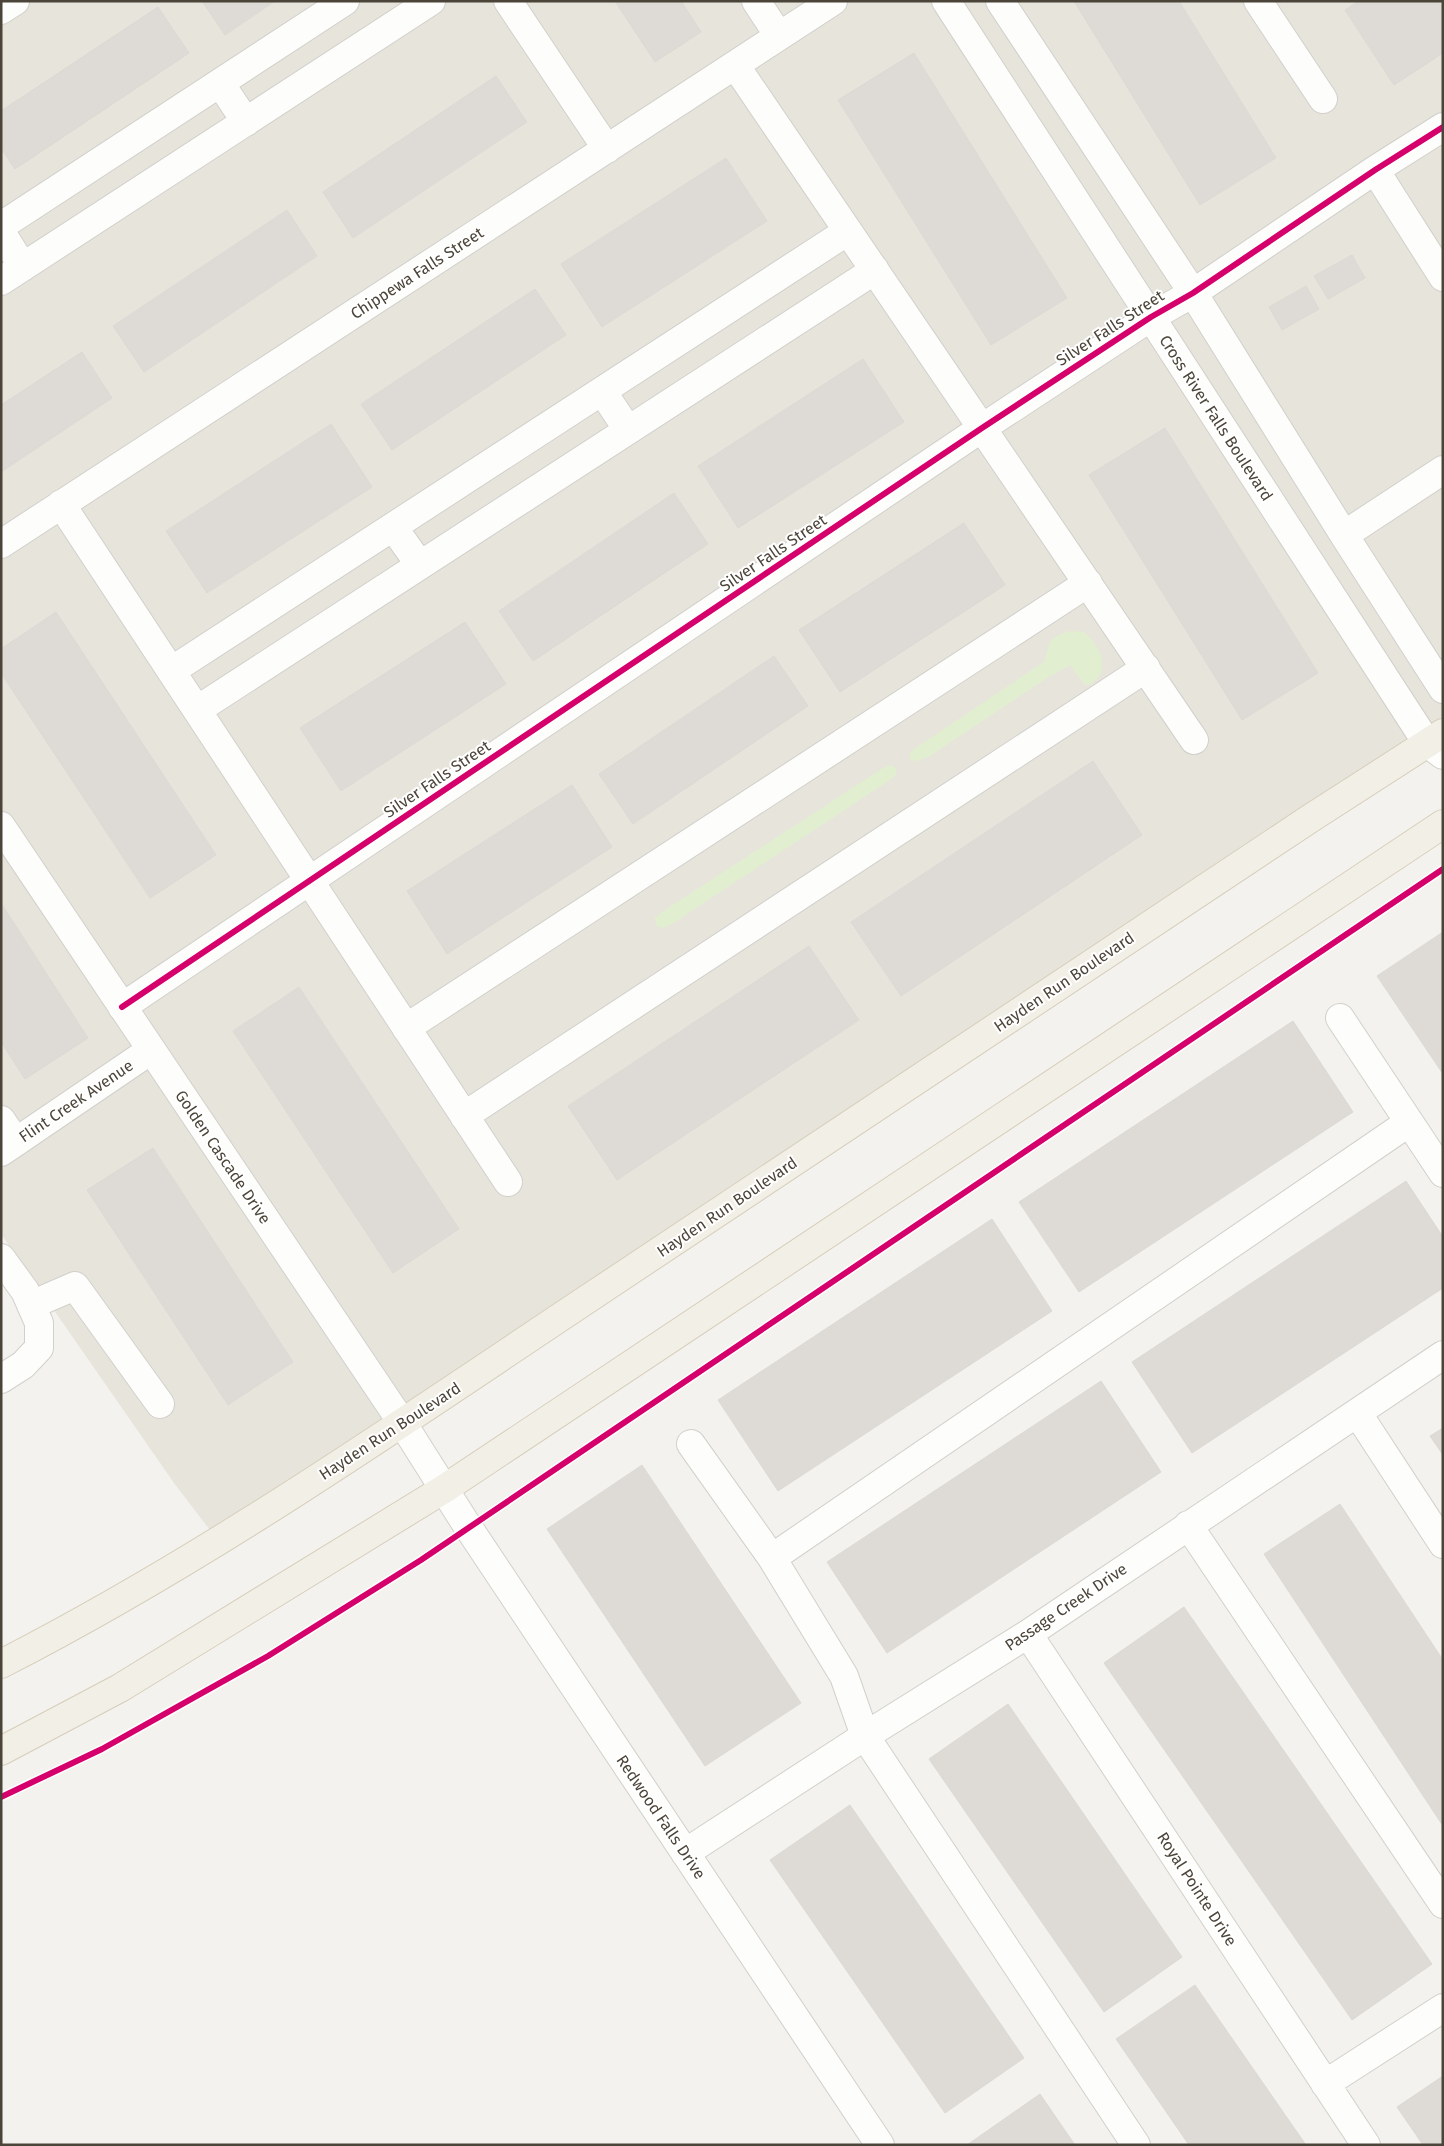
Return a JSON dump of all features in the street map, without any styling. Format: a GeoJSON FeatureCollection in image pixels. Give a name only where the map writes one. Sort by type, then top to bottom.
{"type":"FeatureCollection","features":[{"type":"Feature","properties":{"kind":"main road","name":"Hayden Run Boulevard"},"geometry":{"type":"LineString","coordinates":[[1,1664],[139,1589],[211,1546],[403,1424],[1286,835],[1438,743]]}},
{"type":"Feature","properties":{"kind":"main road"},"geometry":{"type":"LineString","coordinates":[[1,1751],[120,1688],[444,1489],[1443,824]]}},
{"type":"Feature","properties":{"kind":"street"},"geometry":{"type":"LineString","coordinates":[[1,10],[15,1]]}},
{"type":"Feature","properties":{"kind":"street"},"geometry":{"type":"LineString","coordinates":[[1,226],[345,1]]}},
{"type":"Feature","properties":{"kind":"street"},"geometry":{"type":"LineString","coordinates":[[1,232],[12,274],[431,1]]}},
{"type":"Feature","properties":{"kind":"street"},"geometry":{"type":"LineString","coordinates":[[508,1],[607,149]]}},
{"type":"Feature","properties":{"kind":"street"},"geometry":{"type":"LineString","coordinates":[[756,1],[779,36]]}},
{"type":"Feature","properties":{"kind":"street","name":"Chippewa Falls Street"},"geometry":{"type":"LineString","coordinates":[[1,544],[833,1]]}},
{"type":"Feature","properties":{"kind":"street","name":"Cross River Falls Boulevard"},"geometry":{"type":"LineString","coordinates":[[946,1],[1151,317],[1438,743]]}},
{"type":"Feature","properties":{"kind":"street"},"geometry":{"type":"LineString","coordinates":[[1000,1],[1193,293],[1344,536],[1443,689]]}},
{"type":"Feature","properties":{"kind":"street"},"geometry":{"type":"LineString","coordinates":[[1258,1],[1323,99]]}},
{"type":"Feature","properties":{"kind":"street"},"geometry":{"type":"LineString","coordinates":[[735,65],[1194,740]]}},
{"type":"Feature","properties":{"kind":"street"},"geometry":{"type":"LineString","coordinates":[[220,83],[246,122]]}},
{"type":"Feature","properties":{"kind":"street","name":"Silver Falls Street"},"geometry":{"type":"LineString","coordinates":[[122,1007],[982,428],[1151,317],[1193,293],[1375,170],[1443,127]]}},
{"type":"Feature","properties":{"kind":"street"},"geometry":{"type":"LineString","coordinates":[[1375,170],[1443,277]]}},
{"type":"Feature","properties":{"kind":"street"},"geometry":{"type":"LineString","coordinates":[[171,671],[848,231]]}},
{"type":"Feature","properties":{"kind":"street"},"geometry":{"type":"LineString","coordinates":[[197,710],[874,270]]}},
{"type":"Feature","properties":{"kind":"street"},"geometry":{"type":"LineString","coordinates":[[602,391],[628,430]]}},
{"type":"Feature","properties":{"kind":"street"},"geometry":{"type":"LineString","coordinates":[[1344,536],[1443,470]]}},
{"type":"Feature","properties":{"kind":"street"},"geometry":{"type":"LineString","coordinates":[[61,504],[508,1182]]}},
{"type":"Feature","properties":{"kind":"street"},"geometry":{"type":"LineString","coordinates":[[393,526],[420,565]]}},
{"type":"Feature","properties":{"kind":"street"},"geometry":{"type":"LineString","coordinates":[[406,1028],[1088,583]]}},
{"type":"Feature","properties":{"kind":"street"},"geometry":{"type":"LineString","coordinates":[[464,1116],[1146,668]]}},
{"type":"Feature","properties":{"kind":"street","name":"Golden Cascade Drive"},"geometry":{"type":"LineString","coordinates":[[1,826],[403,1424],[444,1489]]}},
{"type":"Feature","properties":{"kind":"street"},"geometry":{"type":"LineString","coordinates":[[1340,1018],[1443,1173]]}},
{"type":"Feature","properties":{"kind":"street","name":"Flint Creek Avenue"},"geometry":{"type":"LineString","coordinates":[[6,1138],[151,1050]]}},
{"type":"Feature","properties":{"kind":"street"},"geometry":{"type":"LineString","coordinates":[[772,1558],[1408,1123]]}},
{"type":"Feature","properties":{"kind":"street"},"geometry":{"type":"LineString","coordinates":[[1,1258],[25,1291],[39,1323],[39,1348],[23,1365],[1,1379]]}},
{"type":"Feature","properties":{"kind":"street"},"geometry":{"type":"LineString","coordinates":[[31,1305],[75,1286],[160,1404]]}},
{"type":"Feature","properties":{"kind":"street","name":"Passage Creek Drive"},"geometry":{"type":"LineString","coordinates":[[685,1854],[865,1736],[1028,1634],[1188,1525],[1358,1414],[1443,1355]]}},
{"type":"Feature","properties":{"kind":"street"},"geometry":{"type":"LineString","coordinates":[[1358,1414],[1443,1544]]}},
{"type":"Feature","properties":{"kind":"street"},"geometry":{"type":"LineString","coordinates":[[691,1444],[772,1558],[844,1676],[865,1736],[1136,2145]]}},
{"type":"Feature","properties":{"kind":"street","name":"Redwood Falls Drive"},"geometry":{"type":"LineString","coordinates":[[444,1489],[880,2145]]}},
{"type":"Feature","properties":{"kind":"street"},"geometry":{"type":"LineString","coordinates":[[1188,1525],[1443,1904]]}},
{"type":"Feature","properties":{"kind":"street","name":"Royal Pointe Drive"},"geometry":{"type":"LineString","coordinates":[[1028,1634],[1366,2145]]}},
{"type":"Feature","properties":{"kind":"street"},"geometry":{"type":"LineString","coordinates":[[1326,2084],[1443,2008]]}},
{"type":"Feature","properties":{"kind":"shaded area"},"geometry":{"type":"Polygon","coordinates":[[[1,1],[1443,1],[1443,733],[219,1542],[174,1483],[1,1234],[1,1]]]}},
{"type":"Feature","properties":{"kind":"green space"},"geometry":{"type":"Polygon","coordinates":[[[1070,631],[1084,632],[1095,644],[1102,658],[1101,672],[1090,685],[1084,684],[1070,665],[1044,680],[930,756],[917,761],[911,760],[909,754],[914,749],[1045,661],[1049,644],[1052,640],[1058,635],[1070,631]]]}},
{"type":"Feature","properties":{"kind":"green space"},"geometry":{"type":"Polygon","coordinates":[[[891,765],[896,768],[896,775],[887,782],[669,926],[662,928],[657,926],[654,919],[662,912],[883,768],[891,765]]]}},
{"type":"Feature","properties":{"kind":"building"},"geometry":{"type":"Polygon","coordinates":[[[202,1],[275,1],[225,35],[202,1]]]}},
{"type":"Feature","properties":{"kind":"building"},"geometry":{"type":"Polygon","coordinates":[[[615,1],[681,1],[701,32],[655,62],[615,1]]]}},
{"type":"Feature","properties":{"kind":"building"},"geometry":{"type":"Polygon","coordinates":[[[1074,1],[1179,1],[1276,158],[1200,205],[1074,1]]]}},
{"type":"Feature","properties":{"kind":"building"},"geometry":{"type":"Polygon","coordinates":[[[1359,1],[1443,1],[1443,53],[1394,85],[1345,10],[1359,1]]]}},
{"type":"Feature","properties":{"kind":"building"},"geometry":{"type":"Polygon","coordinates":[[[158,7],[189,53],[15,169],[1,148],[1,111],[158,7]]]}},
{"type":"Feature","properties":{"kind":"building"},"geometry":{"type":"Polygon","coordinates":[[[914,53],[1067,298],[991,345],[838,100],[914,53]]]}},
{"type":"Feature","properties":{"kind":"building"},"geometry":{"type":"Polygon","coordinates":[[[496,76],[527,122],[353,238],[323,192],[496,76]]]}},
{"type":"Feature","properties":{"kind":"building"},"geometry":{"type":"Polygon","coordinates":[[[726,158],[767,221],[602,327],[561,264],[726,158]]]}},
{"type":"Feature","properties":{"kind":"building"},"geometry":{"type":"Polygon","coordinates":[[[287,210],[317,256],[144,372],[113,326],[287,210]]]}},
{"type":"Feature","properties":{"kind":"building"},"geometry":{"type":"Polygon","coordinates":[[[1352,255],[1365,278],[1328,299],[1314,276],[1352,255]]]}},
{"type":"Feature","properties":{"kind":"building"},"geometry":{"type":"Polygon","coordinates":[[[1306,286],[1319,309],[1282,330],[1269,307],[1306,286]]]}},
{"type":"Feature","properties":{"kind":"building"},"geometry":{"type":"Polygon","coordinates":[[[535,289],[566,335],[392,450],[361,404],[535,289]]]}},
{"type":"Feature","properties":{"kind":"building"},"geometry":{"type":"Polygon","coordinates":[[[82,352],[112,398],[1,472],[1,405],[82,352]]]}},
{"type":"Feature","properties":{"kind":"building"},"geometry":{"type":"Polygon","coordinates":[[[863,359],[904,422],[738,528],[698,466],[863,359]]]}},
{"type":"Feature","properties":{"kind":"building"},"geometry":{"type":"Polygon","coordinates":[[[331,424],[372,487],[207,593],[166,531],[331,424]]]}},
{"type":"Feature","properties":{"kind":"building"},"geometry":{"type":"Polygon","coordinates":[[[1165,428],[1318,673],[1242,720],[1089,475],[1165,428]]]}},
{"type":"Feature","properties":{"kind":"building"},"geometry":{"type":"Polygon","coordinates":[[[674,493],[708,544],[533,661],[499,611],[674,493]]]}},
{"type":"Feature","properties":{"kind":"building"},"geometry":{"type":"Polygon","coordinates":[[[964,523],[1005,585],[840,692],[799,630],[964,523]]]}},
{"type":"Feature","properties":{"kind":"building"},"geometry":{"type":"Polygon","coordinates":[[[56,612],[216,855],[150,898],[1,673],[1,649],[56,612]]]}},
{"type":"Feature","properties":{"kind":"building"},"geometry":{"type":"Polygon","coordinates":[[[465,622],[506,684],[341,791],[300,728],[465,622]]]}},
{"type":"Feature","properties":{"kind":"building"},"geometry":{"type":"Polygon","coordinates":[[[774,656],[808,706],[633,824],[599,774],[774,656]]]}},
{"type":"Feature","properties":{"kind":"building"},"geometry":{"type":"Polygon","coordinates":[[[1093,761],[1142,835],[901,996],[851,922],[1093,761]]]}},
{"type":"Feature","properties":{"kind":"building"},"geometry":{"type":"Polygon","coordinates":[[[572,785],[612,847],[447,954],[407,891],[572,785]]]}},
{"type":"Feature","properties":{"kind":"building"},"geometry":{"type":"Polygon","coordinates":[[[1,903],[88,1038],[25,1079],[1,1042],[1,903]]]}},
{"type":"Feature","properties":{"kind":"building"},"geometry":{"type":"Polygon","coordinates":[[[1443,932],[1443,1074],[1377,976],[1443,932]]]}},
{"type":"Feature","properties":{"kind":"building"},"geometry":{"type":"Polygon","coordinates":[[[809,946],[859,1020],[617,1180],[568,1106],[809,946]]]}},
{"type":"Feature","properties":{"kind":"building"},"geometry":{"type":"Polygon","coordinates":[[[299,987],[459,1229],[393,1273],[233,1031],[299,987]]]}},
{"type":"Feature","properties":{"kind":"building"},"geometry":{"type":"Polygon","coordinates":[[[1293,1021],[1353,1112],[1079,1292],[1019,1202],[1293,1021]]]}},
{"type":"Feature","properties":{"kind":"building"},"geometry":{"type":"Polygon","coordinates":[[[153,1148],[293,1362],[228,1405],[87,1190],[153,1148]]]}},
{"type":"Feature","properties":{"kind":"building"},"geometry":{"type":"Polygon","coordinates":[[[1406,1181],[1443,1237],[1443,1288],[1192,1453],[1132,1362],[1406,1181]]]}},
{"type":"Feature","properties":{"kind":"building"},"geometry":{"type":"Polygon","coordinates":[[[992,1219],[1052,1311],[778,1491],[718,1400],[992,1219]]]}},
{"type":"Feature","properties":{"kind":"building"},"geometry":{"type":"Polygon","coordinates":[[[1101,1381],[1161,1472],[887,1653],[827,1562],[1101,1381]]]}},
{"type":"Feature","properties":{"kind":"building"},"geometry":{"type":"Polygon","coordinates":[[[1443,1428],[1443,1455],[1430,1436],[1443,1428]]]}},
{"type":"Feature","properties":{"kind":"building"},"geometry":{"type":"Polygon","coordinates":[[[642,1465],[801,1703],[705,1766],[547,1529],[642,1465]]]}},
{"type":"Feature","properties":{"kind":"building"},"geometry":{"type":"Polygon","coordinates":[[[1340,1504],[1443,1660],[1443,1826],[1264,1554],[1340,1504]]]}},
{"type":"Feature","properties":{"kind":"building"},"geometry":{"type":"Polygon","coordinates":[[[1184,1607],[1432,1964],[1352,2020],[1104,1663],[1184,1607]]]}},
{"type":"Feature","properties":{"kind":"building"},"geometry":{"type":"Polygon","coordinates":[[[1008,1704],[1182,1957],[1104,2012],[929,1759],[1008,1704]]]}},
{"type":"Feature","properties":{"kind":"building"},"geometry":{"type":"Polygon","coordinates":[[[850,1805],[1024,2058],[945,2113],[770,1860],[850,1805]]]}},
{"type":"Feature","properties":{"kind":"building"},"geometry":{"type":"Polygon","coordinates":[[[1195,1985],[1306,2145],[1189,2145],[1116,2039],[1195,1985]]]}},
{"type":"Feature","properties":{"kind":"building"},"geometry":{"type":"Polygon","coordinates":[[[1443,2076],[1443,2145],[1423,2145],[1397,2107],[1443,2076]]]}},
{"type":"Feature","properties":{"kind":"building"},"geometry":{"type":"Polygon","coordinates":[[[1040,2094],[1075,2145],[967,2145],[1040,2094]]]}},
{"type":"Feature","properties":{"kind":"cycle path"},"geometry":{"type":"LineString","coordinates":[[122,1007],[982,428],[1151,317],[1193,293],[1375,170],[1443,127]]}},
{"type":"Feature","properties":{"kind":"cycle path"},"geometry":{"type":"LineString","coordinates":[[1,1797],[102,1749],[268,1656],[421,1560],[1443,869]]}}]}
